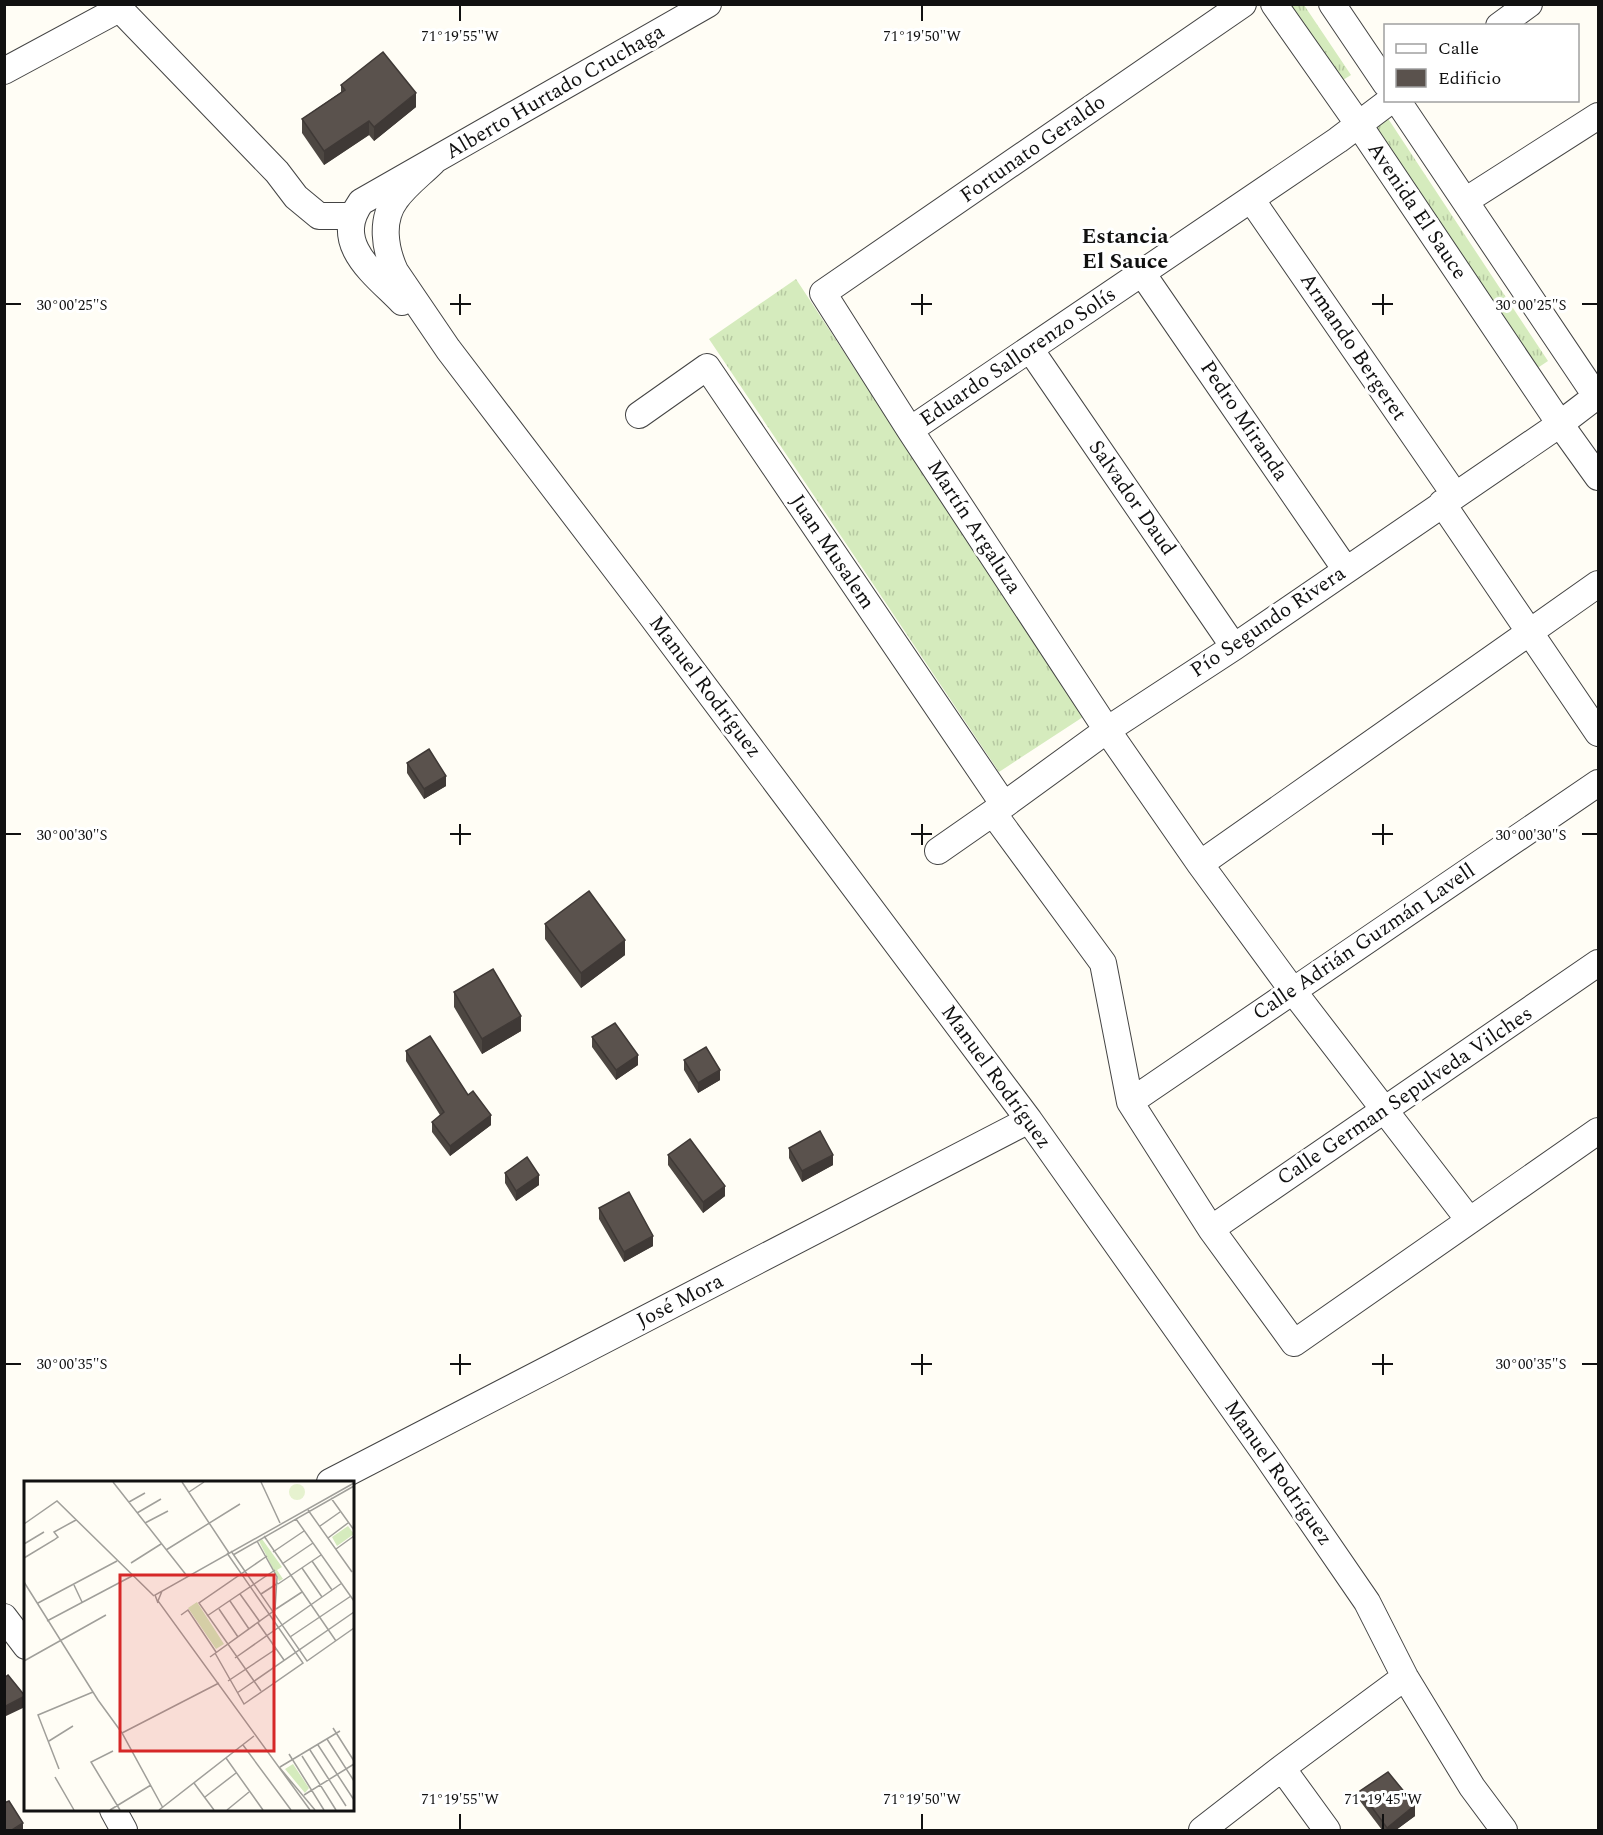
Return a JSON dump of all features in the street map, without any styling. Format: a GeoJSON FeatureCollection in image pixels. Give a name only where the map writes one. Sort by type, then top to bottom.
{"type":"FeatureCollection","features":[{"type":"Feature","properties":{"kind":"street","name":"Fortunato Geraldo"},"geometry":{"type":"LineString","coordinates":[[824,293],[1243,4]]}},
{"type":"Feature","properties":{"kind":"street","name":"Avenida El Sauce"},"geometry":{"type":"LineString","coordinates":[[1274,4],[1359,125],[1560,424],[1599,477]]}},
{"type":"Feature","properties":{"kind":"street"},"geometry":{"type":"LineString","coordinates":[[1332,4],[1384,81]]}},
{"type":"Feature","properties":{"kind":"street"},"geometry":{"type":"LineString","coordinates":[[1502,24],[1529,4]]}},
{"type":"Feature","properties":{"kind":"street"},"geometry":{"type":"LineString","coordinates":[[4,71],[117,7],[277,172],[296,197],[319,216],[353,216],[361,202],[433,162]]}},
{"type":"Feature","properties":{"kind":"street","name":"Alberto Hurtado Cruchaga"},"geometry":{"type":"LineString","coordinates":[[433,162],[697,7]]}},
{"type":"Feature","properties":{"kind":"street","name":"Eduardo Sallorenzo Solís"},"geometry":{"type":"LineString","coordinates":[[910,430],[1359,125],[1388,102]]}},
{"type":"Feature","properties":{"kind":"street"},"geometry":{"type":"LineString","coordinates":[[1398,102],[1598,397]]}},
{"type":"Feature","properties":{"kind":"street"},"geometry":{"type":"LineString","coordinates":[[1465,201],[1599,116]]}},
{"type":"Feature","properties":{"kind":"street","name":"Manuel Rodríguez"},"geometry":{"type":"LineString","coordinates":[[433,162],[396,198],[388,218],[386,245],[395,271],[448,349],[651,614],[1029,1120],[1253,1436],[1367,1602],[1405,1677],[1472,1787],[1504,1830]]}},
{"type":"Feature","properties":{"kind":"street","name":"Armando Bergeret"},"geometry":{"type":"LineString","coordinates":[[1251,199],[1448,499],[1530,632],[1599,733]]}},
{"type":"Feature","properties":{"kind":"street","name":"Manuel Rodríguez"},"geometry":{"type":"LineString","coordinates":[[353,216],[350,237],[359,257],[448,349]]}},
{"type":"Feature","properties":{"kind":"street","name":"Pedro Miranda"},"geometry":{"type":"LineString","coordinates":[[1142,273],[1346,570]]}},
{"type":"Feature","properties":{"kind":"street","name":"Martín Argaluza"},"geometry":{"type":"LineString","coordinates":[[824,293],[910,430],[1107,730],[1200,864],[1293,991],[1468,1220]]}},
{"type":"Feature","properties":{"kind":"street","name":"Salvador Daud"},"geometry":{"type":"LineString","coordinates":[[1030,349],[1234,647]]}},
{"type":"Feature","properties":{"kind":"street","name":"Juan Musalem"},"geometry":{"type":"LineString","coordinates":[[639,414],[707,367],[999,809]]}},
{"type":"Feature","properties":{"kind":"street","name":"Pío Segundo Rivera"},"geometry":{"type":"LineString","coordinates":[[938,850],[999,809],[1107,730],[1234,647],[1598,397]]}},
{"type":"Feature","properties":{"kind":"street"},"geometry":{"type":"LineString","coordinates":[[1200,864],[1599,584]]}},
{"type":"Feature","properties":{"kind":"street","name":"Calle Adrián Guzmán Lavell"},"geometry":{"type":"LineString","coordinates":[[1130,1102],[1599,783]]}},
{"type":"Feature","properties":{"kind":"street"},"geometry":{"type":"LineString","coordinates":[[999,809],[1103,963],[1130,1102],[1211,1229],[1294,1343],[1599,1131]]}},
{"type":"Feature","properties":{"kind":"street","name":"Calle German Sepulveda Vilches"},"geometry":{"type":"LineString","coordinates":[[1211,1229],[1599,963]]}},
{"type":"Feature","properties":{"kind":"street","name":"José Mora"},"geometry":{"type":"LineString","coordinates":[[332,1481],[1029,1120]]}},
{"type":"Feature","properties":{"kind":"street"},"geometry":{"type":"LineString","coordinates":[[4,1617],[24,1642]]}},
{"type":"Feature","properties":{"kind":"street"},"geometry":{"type":"LineString","coordinates":[[1202,1830],[1405,1677]]}},
{"type":"Feature","properties":{"kind":"street"},"geometry":{"type":"LineString","coordinates":[[1282,1768],[1327,1830]]}},
{"type":"Feature","properties":{"kind":"street"},"geometry":{"type":"LineString","coordinates":[[114,1811],[124,1830]]}},
{"type":"Feature","properties":{"kind":"green space"},"geometry":{"type":"Polygon","coordinates":[[[1290,5],[1304,5],[1351,75],[1343,80],[1290,5]]]}},
{"type":"Feature","properties":{"kind":"green space"},"geometry":{"type":"Polygon","coordinates":[[[1387,117],[1548,361],[1536,369],[1374,126],[1387,117]]]}},
{"type":"Feature","properties":{"kind":"green space"},"geometry":{"type":"Polygon","coordinates":[[[796,279],[1083,717],[999,772],[709,339],[796,279]]]}},
{"type":"Feature","properties":{"kind":"building"},"geometry":{"type":"Polygon","coordinates":[[[383,52],[416,93],[374,127],[369,121],[324,151],[302,119],[345,90],[341,85],[383,52]]]}},
{"type":"Feature","properties":{"kind":"building"},"geometry":{"type":"Polygon","coordinates":[[[429,749],[446,776],[424,789],[407,763],[429,749]]]}},
{"type":"Feature","properties":{"kind":"building"},"geometry":{"type":"Polygon","coordinates":[[[589,891],[625,940],[581,973],[545,924],[589,891]]]}},
{"type":"Feature","properties":{"kind":"building"},"geometry":{"type":"Polygon","coordinates":[[[493,969],[521,1016],[482,1039],[454,992],[493,969]]]}},
{"type":"Feature","properties":{"kind":"building"},"geometry":{"type":"Polygon","coordinates":[[[615,1023],[638,1055],[616,1070],[592,1037],[615,1023]]]}},
{"type":"Feature","properties":{"kind":"building"},"geometry":{"type":"Polygon","coordinates":[[[430,1036],[468,1095],[473,1091],[491,1115],[450,1146],[432,1122],[444,1112],[406,1051],[430,1036]]]}},
{"type":"Feature","properties":{"kind":"building"},"geometry":{"type":"Polygon","coordinates":[[[706,1047],[720,1070],[698,1083],[684,1060],[706,1047]]]}},
{"type":"Feature","properties":{"kind":"building"},"geometry":{"type":"Polygon","coordinates":[[[820,1131],[833,1155],[802,1171],[789,1148],[820,1131]]]}},
{"type":"Feature","properties":{"kind":"building"},"geometry":{"type":"Polygon","coordinates":[[[690,1139],[725,1186],[703,1202],[668,1155],[690,1139]]]}},
{"type":"Feature","properties":{"kind":"building"},"geometry":{"type":"Polygon","coordinates":[[[527,1157],[539,1175],[516,1191],[505,1173],[527,1157]]]}},
{"type":"Feature","properties":{"kind":"building"},"geometry":{"type":"Polygon","coordinates":[[[629,1192],[653,1236],[624,1252],[599,1208],[629,1192]]]}},
{"type":"Feature","properties":{"kind":"building"},"geometry":{"type":"Polygon","coordinates":[[[8,1675],[24,1697],[4,1707],[4,1678],[8,1675]]]}},
{"type":"Feature","properties":{"kind":"building"},"geometry":{"type":"Polygon","coordinates":[[[1388,1772],[1415,1805],[1387,1828],[1360,1791],[1388,1772]]]}},
{"type":"Feature","properties":{"kind":"building"},"geometry":{"type":"Polygon","coordinates":[[[9,1801],[23,1823],[12,1830],[4,1830],[4,1803],[9,1801]]]}},
{"type":"Feature","properties":{"kind":"district","name":"Estancia El Sauce"},"geometry":{"type":"Point","coordinates":[1125,248]}}]}
